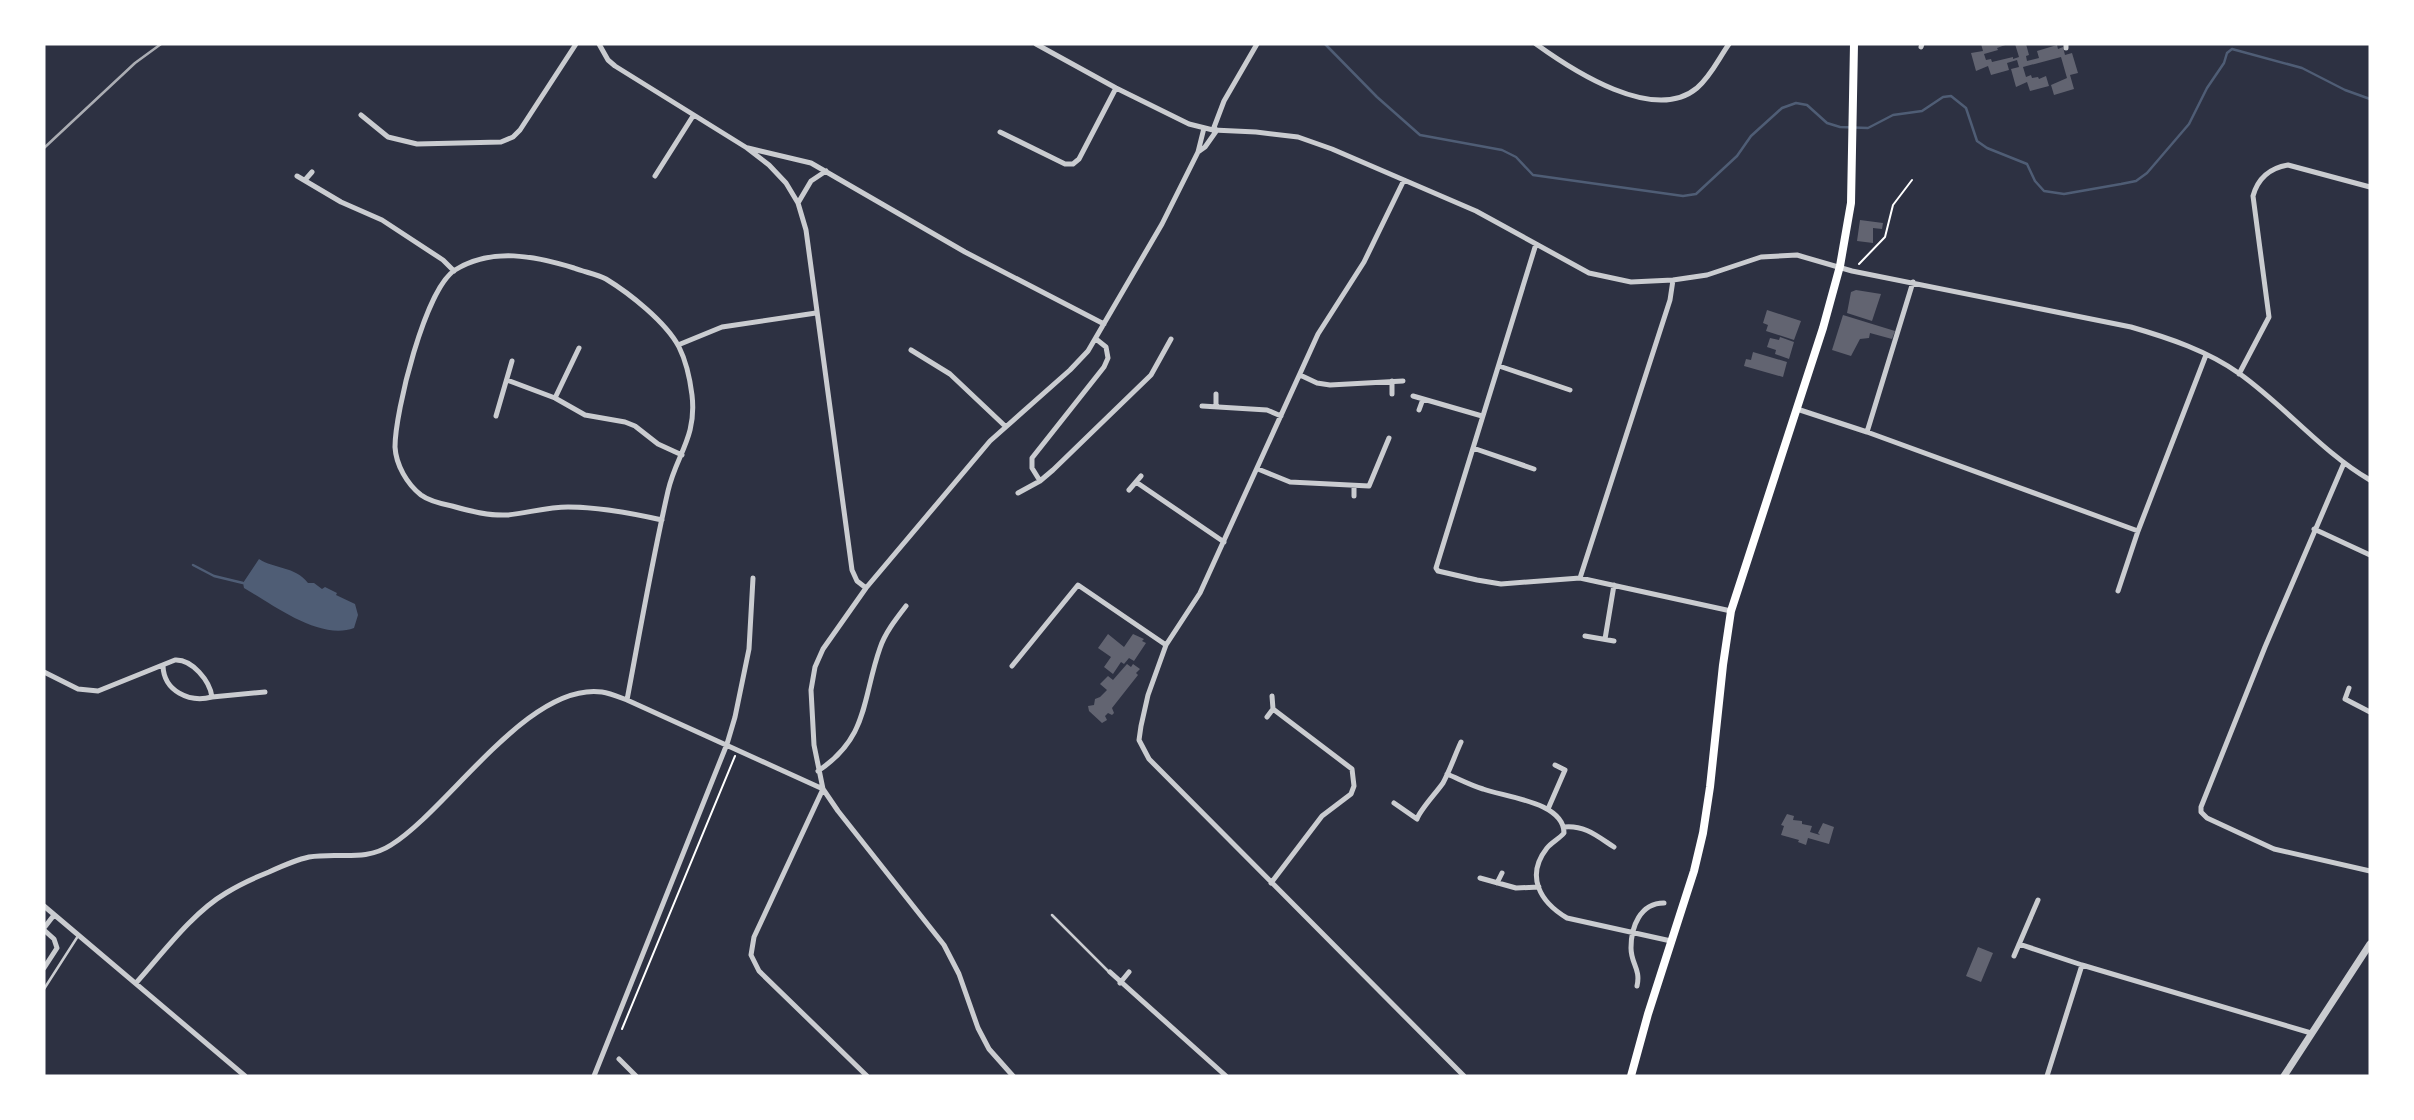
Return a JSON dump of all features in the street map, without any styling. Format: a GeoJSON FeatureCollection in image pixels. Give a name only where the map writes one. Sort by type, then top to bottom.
{"type":"FeatureCollection","features":[{"type":"Feature","properties":{"kind":"main road"},"geometry":{"type":"LineString","coordinates":[[1631,1076],[1694,871],[1703,833],[1731,611],[1840,266],[1851,203],[1854,44]]}},
{"type":"Feature","properties":{"kind":"street"},"geometry":{"type":"LineString","coordinates":[[361,115],[388,137],[417,144],[508,140],[520,130],[576,44]]}},
{"type":"Feature","properties":{"kind":"street"},"geometry":{"type":"LineString","coordinates":[[599,44],[608,60],[615,66],[747,148],[769,165],[786,183],[798,202],[806,230],[852,569],[857,581],[866,588]]}},
{"type":"Feature","properties":{"kind":"street"},"geometry":{"type":"LineString","coordinates":[[1036,44],[1178,120],[1215,130],[1298,137],[1332,149],[1476,211],[1589,273],[1631,282],[1672,280],[1707,275],[1761,257],[1797,255],[1856,271],[2131,327],[2166,338],[2206,355],[2239,374],[2344,463],[2370,480]]}},
{"type":"Feature","properties":{"kind":"street"},"geometry":{"type":"LineString","coordinates":[[1198,152],[1205,147],[1215,130],[1224,102],[1257,44]]}},
{"type":"Feature","properties":{"kind":"street"},"geometry":{"type":"LineString","coordinates":[[1536,44],[1586,77],[1625,93],[1660,100],[1679,97],[1697,88],[1728,44]]}},
{"type":"Feature","properties":{"kind":"street"},"geometry":{"type":"LineString","coordinates":[[1000,132],[1065,164],[1073,164],[1079,159],[1116,89]]}},
{"type":"Feature","properties":{"kind":"street"},"geometry":{"type":"LineString","coordinates":[[655,176],[693,116]]}},
{"type":"Feature","properties":{"kind":"street"},"geometry":{"type":"LineString","coordinates":[[1013,1076],[989,1049],[978,1028],[959,974],[944,945],[823,789],[818,771],[811,710],[815,667],[832,633],[866,588],[1005,426],[1070,370],[1096,339],[1162,224],[1198,152],[1204,128]]}},
{"type":"Feature","properties":{"kind":"street"},"geometry":{"type":"LineString","coordinates":[[1004,146],[1009,136]]}},
{"type":"Feature","properties":{"kind":"street"},"geometry":{"type":"LineString","coordinates":[[747,148],[796,158],[826,171],[965,252],[1104,324]]}},
{"type":"Feature","properties":{"kind":"street"},"geometry":{"type":"LineString","coordinates":[[2239,374],[2269,317],[2253,204],[2253,196],[2260,180],[2278,167],[2288,165],[2370,187]]}},
{"type":"Feature","properties":{"kind":"street"},"geometry":{"type":"LineString","coordinates":[[798,202],[811,181],[826,171]]}},
{"type":"Feature","properties":{"kind":"street"},"geometry":{"type":"LineString","coordinates":[[305,180],[312,172]]}},
{"type":"Feature","properties":{"kind":"street"},"geometry":{"type":"LineString","coordinates":[[297,176],[341,202],[382,220],[443,260],[454,271]]}},
{"type":"Feature","properties":{"kind":"street"},"geometry":{"type":"LineString","coordinates":[[1404,180],[1364,262],[1318,334],[1200,593],[1166,645],[1147,695],[1139,740],[1149,760],[1464,1076]]}},
{"type":"Feature","properties":{"kind":"street"},"geometry":{"type":"LineString","coordinates":[[1536,244],[1436,568],[1438,571],[1501,583],[1580,578],[1731,611]]}},
{"type":"Feature","properties":{"kind":"street"},"geometry":{"type":"LineString","coordinates":[[627,700],[672,475],[692,425],[692,398],[685,362],[678,345],[647,310],[604,278],[523,256],[501,255],[477,260],[454,271],[444,280],[422,329],[410,365],[395,448],[399,465],[408,483],[423,497],[469,511],[503,515],[566,506],[622,511],[662,520]]}},
{"type":"Feature","properties":{"kind":"street"},"geometry":{"type":"LineString","coordinates":[[1580,578],[1670,300],[1672,280]]}},
{"type":"Feature","properties":{"kind":"street"},"geometry":{"type":"LineString","coordinates":[[1867,432],[1913,282]]}},
{"type":"Feature","properties":{"kind":"street"},"geometry":{"type":"LineString","coordinates":[[678,345],[722,327],[816,313]]}},
{"type":"Feature","properties":{"kind":"street"},"geometry":{"type":"LineString","coordinates":[[1040,481],[1032,468],[1032,458],[1108,358],[1106,347],[1096,339]]}},
{"type":"Feature","properties":{"kind":"street"},"geometry":{"type":"LineString","coordinates":[[1018,493],[1040,481],[1151,375],[1171,340]]}},
{"type":"Feature","properties":{"kind":"street"},"geometry":{"type":"LineString","coordinates":[[555,398],[579,348]]}},
{"type":"Feature","properties":{"kind":"street"},"geometry":{"type":"LineString","coordinates":[[911,350],[950,374],[1005,426]]}},
{"type":"Feature","properties":{"kind":"street"},"geometry":{"type":"LineString","coordinates":[[2118,591],[2138,531],[2206,355]]}},
{"type":"Feature","properties":{"kind":"street"},"geometry":{"type":"LineString","coordinates":[[496,416],[512,361]]}},
{"type":"Feature","properties":{"kind":"street"},"geometry":{"type":"LineString","coordinates":[[1499,366],[1570,390]]}},
{"type":"Feature","properties":{"kind":"street"},"geometry":{"type":"LineString","coordinates":[[1300,375],[1329,385],[1403,381]]}},
{"type":"Feature","properties":{"kind":"street"},"geometry":{"type":"LineString","coordinates":[[1557,385],[1560,376]]}},
{"type":"Feature","properties":{"kind":"street"},"geometry":{"type":"LineString","coordinates":[[507,380],[555,398],[585,415],[635,426],[658,444],[682,455]]}},
{"type":"Feature","properties":{"kind":"street"},"geometry":{"type":"LineString","coordinates":[[1392,382],[1392,394]]}},
{"type":"Feature","properties":{"kind":"street"},"geometry":{"type":"LineString","coordinates":[[1216,394],[1216,407]]}},
{"type":"Feature","properties":{"kind":"street"},"geometry":{"type":"LineString","coordinates":[[1413,396],[1482,416]]}},
{"type":"Feature","properties":{"kind":"street"},"geometry":{"type":"LineString","coordinates":[[1419,410],[1423,399]]}},
{"type":"Feature","properties":{"kind":"street"},"geometry":{"type":"LineString","coordinates":[[1202,406],[1267,410],[1281,416]]}},
{"type":"Feature","properties":{"kind":"street"},"geometry":{"type":"LineString","coordinates":[[1797,409],[2138,531]]}},
{"type":"Feature","properties":{"kind":"street"},"geometry":{"type":"LineString","coordinates":[[1258,469],[1290,482],[1369,486],[1389,438]]}},
{"type":"Feature","properties":{"kind":"street"},"geometry":{"type":"LineString","coordinates":[[1473,448],[1534,469]]}},
{"type":"Feature","properties":{"kind":"street"},"geometry":{"type":"LineString","coordinates":[[1521,465],[1524,455]]}},
{"type":"Feature","properties":{"kind":"street"},"geometry":{"type":"LineString","coordinates":[[2344,463],[2314,529],[2201,807],[2201,813],[2274,849],[2370,871]]}},
{"type":"Feature","properties":{"kind":"street"},"geometry":{"type":"LineString","coordinates":[[1129,490],[1141,476]]}},
{"type":"Feature","properties":{"kind":"street"},"geometry":{"type":"LineString","coordinates":[[1136,481],[1224,542]]}},
{"type":"Feature","properties":{"kind":"street"},"geometry":{"type":"LineString","coordinates":[[1354,486],[1354,496]]}},
{"type":"Feature","properties":{"kind":"street"},"geometry":{"type":"LineString","coordinates":[[2314,529],[2370,555]]}},
{"type":"Feature","properties":{"kind":"street"},"geometry":{"type":"LineString","coordinates":[[594,1076],[727,744],[749,649],[753,578]]}},
{"type":"Feature","properties":{"kind":"street"},"geometry":{"type":"LineString","coordinates":[[1012,666],[1078,585],[1166,645]]}},
{"type":"Feature","properties":{"kind":"street"},"geometry":{"type":"LineString","coordinates":[[1605,639],[1615,585]]}},
{"type":"Feature","properties":{"kind":"street"},"geometry":{"type":"LineString","coordinates":[[818,771],[838,755],[858,728],[880,645],[905,606]]}},
{"type":"Feature","properties":{"kind":"street"},"geometry":{"type":"LineString","coordinates":[[1585,636],[1614,642]]}},
{"type":"Feature","properties":{"kind":"street"},"geometry":{"type":"LineString","coordinates":[[44,672],[78,689],[98,691],[175,660],[182,660],[188,662],[207,682],[212,697]]}},
{"type":"Feature","properties":{"kind":"street"},"geometry":{"type":"LineString","coordinates":[[163,666],[165,680],[181,694],[201,699],[265,692]]}},
{"type":"Feature","properties":{"kind":"street"},"geometry":{"type":"LineString","coordinates":[[2349,688],[2345,699],[2370,712]]}},
{"type":"Feature","properties":{"kind":"street"},"geometry":{"type":"LineString","coordinates":[[136,984],[180,934],[224,894],[285,864],[308,857],[366,856],[391,846],[520,724],[559,700],[591,692],[603,692],[627,700],[823,789]]}},
{"type":"Feature","properties":{"kind":"street"},"geometry":{"type":"LineString","coordinates":[[1267,717],[1273,709],[1272,696]]}},
{"type":"Feature","properties":{"kind":"street"},"geometry":{"type":"LineString","coordinates":[[1271,884],[1322,816],[1351,794],[1355,777],[1352,769],[1273,709]]}},
{"type":"Feature","properties":{"kind":"street"},"geometry":{"type":"LineString","coordinates":[[1394,803],[1417,819],[1447,774],[1461,742]]}},
{"type":"Feature","properties":{"kind":"street"},"geometry":{"type":"LineString","coordinates":[[1548,810],[1565,771],[1555,765]]}},
{"type":"Feature","properties":{"kind":"street"},"geometry":{"type":"LineString","coordinates":[[1447,774],[1482,789],[1539,804],[1559,820],[1564,827],[1562,836],[1546,850],[1536,868],[1539,887],[1553,910],[1567,918],[1671,940]]}},
{"type":"Feature","properties":{"kind":"street"},"geometry":{"type":"LineString","coordinates":[[823,789],[754,937],[751,955],[759,971],[867,1076]]}},
{"type":"Feature","properties":{"kind":"street"},"geometry":{"type":"LineString","coordinates":[[1564,827],[1583,828],[1614,847]]}},
{"type":"Feature","properties":{"kind":"street"},"geometry":{"type":"LineString","coordinates":[[1497,883],[1502,873]]}},
{"type":"Feature","properties":{"kind":"street"},"geometry":{"type":"LineString","coordinates":[[1480,878],[1516,888],[1539,887]]}},
{"type":"Feature","properties":{"kind":"street"},"geometry":{"type":"LineString","coordinates":[[2014,956],[2038,900]]}},
{"type":"Feature","properties":{"kind":"street"},"geometry":{"type":"LineString","coordinates":[[1637,986],[1639,976],[1630,947],[1636,922],[1641,912],[1649,906],[1664,903]]}},
{"type":"Feature","properties":{"kind":"street"},"geometry":{"type":"LineString","coordinates":[[44,906],[246,1076]]}},
{"type":"Feature","properties":{"kind":"street"},"geometry":{"type":"LineString","coordinates":[[44,968],[57,948],[54,939],[44,929],[54,915]]}},
{"type":"Feature","properties":{"kind":"street"},"geometry":{"type":"LineString","coordinates":[[2019,944],[2311,1033]]}},
{"type":"Feature","properties":{"kind":"street"},"geometry":{"type":"LineString","coordinates":[[2284,1076],[2370,944]]}},
{"type":"Feature","properties":{"kind":"street"},"geometry":{"type":"LineString","coordinates":[[2047,1076],[2082,965]]}},
{"type":"Feature","properties":{"kind":"street"},"geometry":{"type":"LineString","coordinates":[[1110,972],[1226,1076]]}},
{"type":"Feature","properties":{"kind":"street"},"geometry":{"type":"LineString","coordinates":[[1120,983],[1129,972]]}},
{"type":"Feature","properties":{"kind":"street"},"geometry":{"type":"LineString","coordinates":[[619,1059],[636,1076]]}},
{"type":"Feature","properties":{"kind":"lane"},"geometry":{"type":"LineString","coordinates":[[1052,915],[1110,972]]}},
{"type":"Feature","properties":{"kind":"lane"},"geometry":{"type":"LineString","coordinates":[[44,989],[79,936]]}},
{"type":"Feature","properties":{"kind":"path"},"geometry":{"type":"LineString","coordinates":[[1856,271],[1857,265],[1885,237],[1894,205],[1912,180]]}},
{"type":"Feature","properties":{"kind":"path"},"geometry":{"type":"LineString","coordinates":[[622,1028],[738,749]]}},
{"type":"Feature","properties":{"kind":"water"},"geometry":{"type":"Polygon","coordinates":[[[259,559],[297,573],[308,583],[314,583],[322,589],[325,587],[355,604],[358,615],[354,628],[341,631],[312,625],[244,588],[243,583],[259,559]]]}},
{"type":"Feature","properties":{"kind":"building"},"geometry":{"type":"Polygon","coordinates":[[[1981,44],[2008,44],[1984,54],[1986,60],[1991,59],[1992,62],[2019,57],[2015,44],[2026,44],[2029,55],[2026,56],[2027,61],[2039,58],[2037,51],[2057,45],[2058,49],[2063,47],[2065,55],[2072,53],[2078,73],[2070,75],[2074,89],[2054,95],[2051,85],[2067,78],[2061,57],[2023,67],[2026,77],[2031,75],[2032,78],[2039,79],[2046,76],[2049,86],[2030,91],[2027,82],[2016,87],[2011,69],[2019,67],[2017,60],[2007,63],[2009,70],[1991,75],[1988,66],[1976,71],[1971,53],[1983,51],[1981,44]]]}},
{"type":"Feature","properties":{"kind":"building"},"geometry":{"type":"Polygon","coordinates":[[[1860,220],[1883,223],[1882,229],[1873,228],[1873,243],[1857,241],[1860,220]]]}},
{"type":"Feature","properties":{"kind":"building"},"geometry":{"type":"Polygon","coordinates":[[[1856,290],[1881,294],[1872,321],[1847,313],[1851,292],[1856,290]]]}},
{"type":"Feature","properties":{"kind":"building"},"geometry":{"type":"Polygon","coordinates":[[[1767,310],[1801,321],[1794,340],[1766,331],[1768,325],[1763,323],[1767,310]]]}},
{"type":"Feature","properties":{"kind":"building"},"geometry":{"type":"Polygon","coordinates":[[[1843,315],[1895,331],[1892,339],[1870,333],[1869,338],[1860,339],[1851,356],[1832,350],[1843,315]]]}},
{"type":"Feature","properties":{"kind":"building"},"geometry":{"type":"Polygon","coordinates":[[[1780,337],[1794,342],[1789,359],[1775,354],[1776,350],[1767,347],[1770,338],[1779,340],[1780,337]]]}},
{"type":"Feature","properties":{"kind":"building"},"geometry":{"type":"Polygon","coordinates":[[[1753,352],[1787,362],[1783,377],[1744,366],[1746,359],[1751,360],[1753,352]]]}},
{"type":"Feature","properties":{"kind":"building"},"geometry":{"type":"Polygon","coordinates":[[[1108,634],[1124,647],[1133,634],[1144,639],[1142,641],[1146,643],[1134,661],[1129,658],[1124,664],[1121,662],[1113,674],[1104,667],[1111,657],[1098,648],[1108,634]]]}},
{"type":"Feature","properties":{"kind":"building"},"geometry":{"type":"Polygon","coordinates":[[[1127,664],[1131,667],[1133,664],[1140,669],[1136,673],[1138,675],[1112,708],[1114,713],[1108,713],[1105,716],[1107,720],[1102,723],[1089,711],[1088,706],[1094,705],[1095,699],[1107,690],[1100,684],[1108,676],[1113,680],[1127,664]]]}},
{"type":"Feature","properties":{"kind":"building"},"geometry":{"type":"Polygon","coordinates":[[[1787,814],[1794,816],[1793,820],[1812,826],[1810,832],[1820,835],[1818,833],[1823,823],[1834,827],[1829,844],[1808,838],[1806,845],[1781,835],[1784,826],[1781,825],[1787,814]]]}},
{"type":"Feature","properties":{"kind":"building"},"geometry":{"type":"Polygon","coordinates":[[[1978,947],[1993,953],[1981,982],[1966,976],[1978,947]]]}},
{"type":"Feature","properties":{"kind":"waterway"},"geometry":{"type":"LineString","coordinates":[[1325,44],[1377,97],[1420,135],[1502,150],[1516,157],[1533,175],[1683,196],[1696,194],[1737,156],[1751,136],[1782,108],[1796,103],[1807,105],[1827,123],[1840,127],[1868,128],[1893,115],[1922,111],[1943,97],[1951,96],[1966,108],[1977,141],[1987,148],[2027,164],[2035,181],[2044,191],[2064,194],[2136,181],[2147,173],[2189,124],[2227,53],[2232,49],[2302,68],[2345,90],[2370,99]]}},
{"type":"Feature","properties":{"kind":"waterway"},"geometry":{"type":"LineString","coordinates":[[193,565],[214,576],[243,583]]}},
{"type":"Feature","properties":{"kind":"railway"},"geometry":{"type":"LineString","coordinates":[[44,148],[135,63],[161,44]]}}]}
